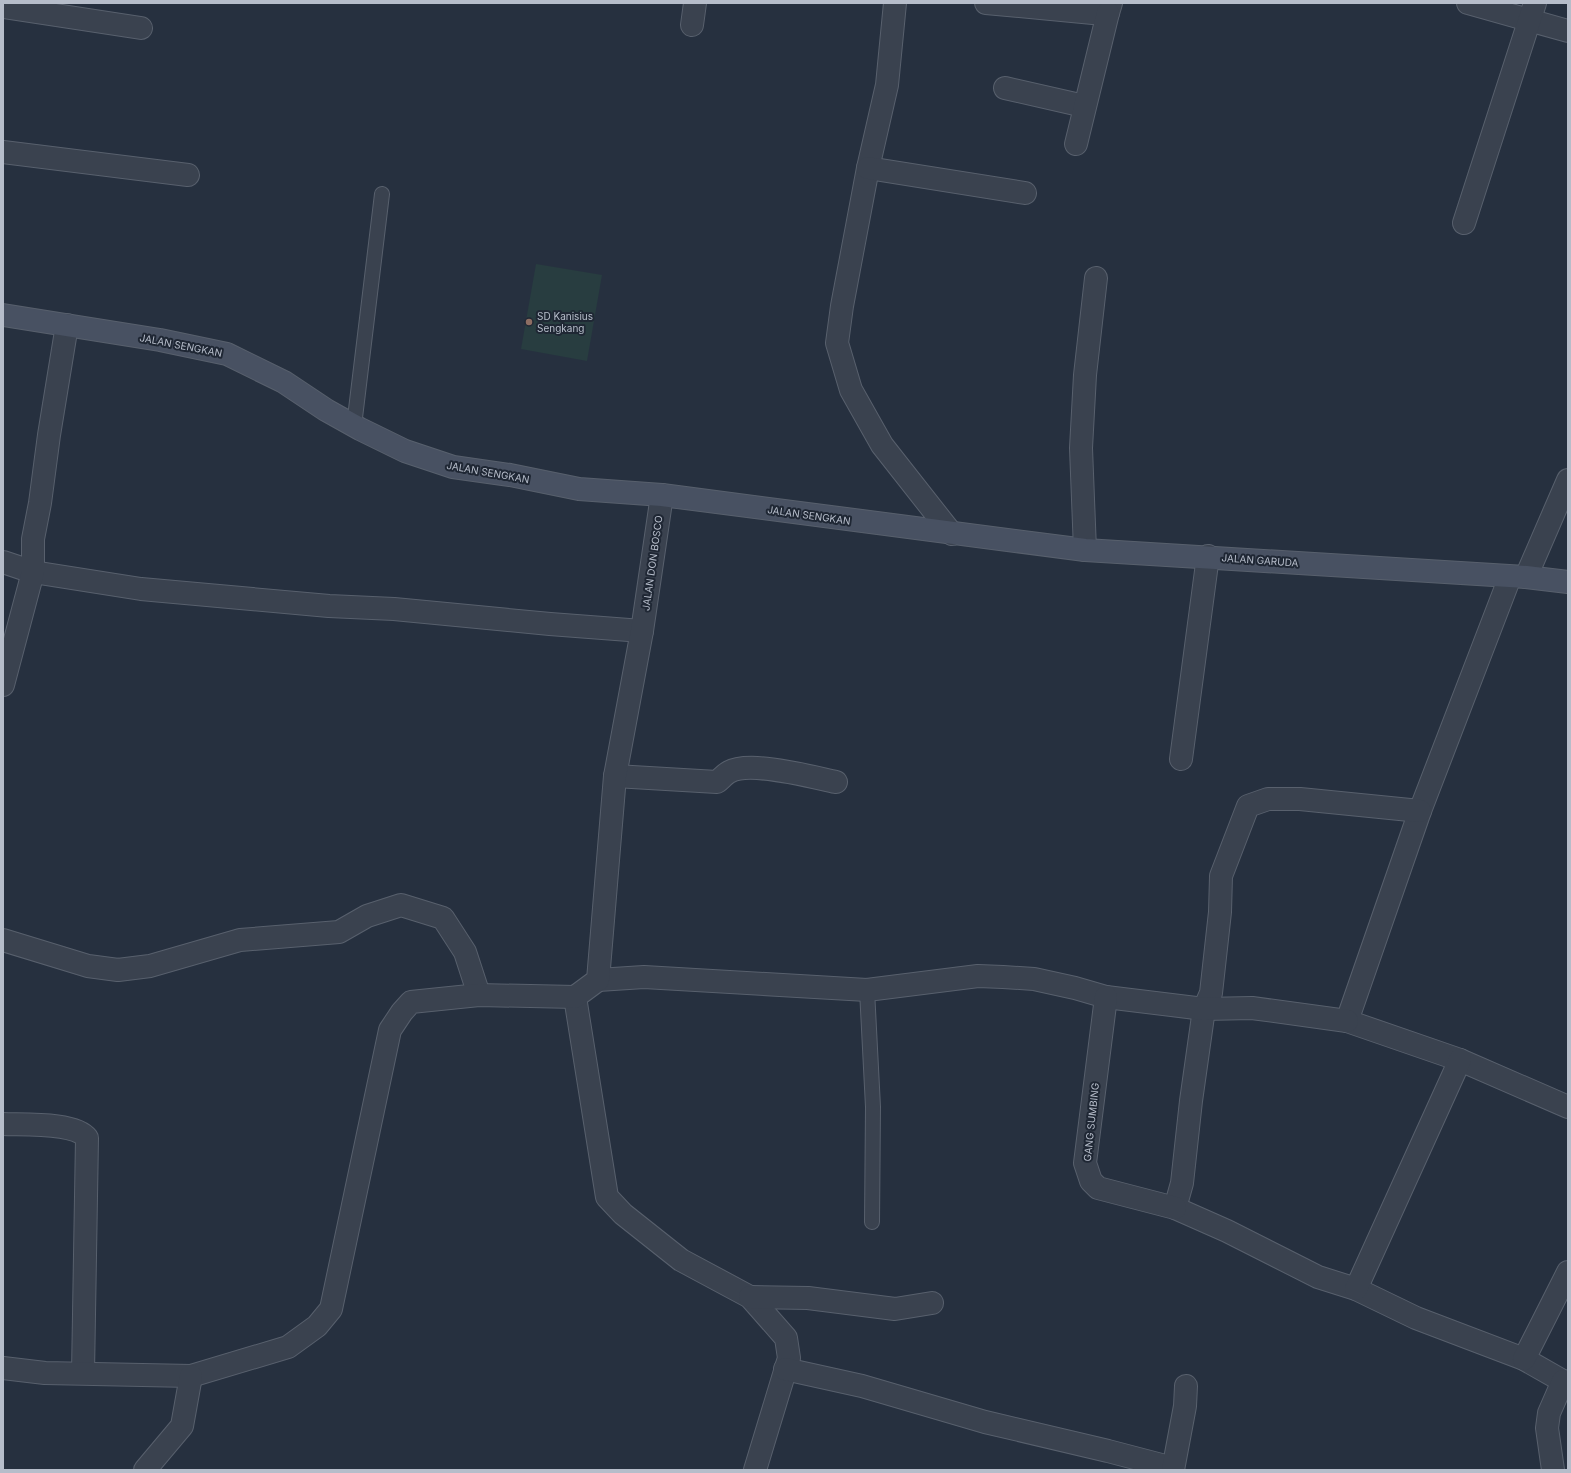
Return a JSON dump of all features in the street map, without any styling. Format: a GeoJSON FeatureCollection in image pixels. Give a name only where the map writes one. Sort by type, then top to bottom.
{"type":"FeatureCollection","features":[{"type":"Feature","properties":{"kind":"main road","name":"JALAN SENGKAN"},"geometry":{"type":"LineString","coordinates":[[3,315],[160,340],[227,354],[284,382],[326,410],[354,426],[405,451],[453,467],[510,475],[579,489],[662,495],[952,534]]}},
{"type":"Feature","properties":{"kind":"main road","name":"JALAN GARUDA"},"geometry":{"type":"LineString","coordinates":[[952,534],[1085,550],[1208,556],[1518,577],[1568,582]]}},
{"type":"Feature","properties":{"kind":"street"},"geometry":{"type":"LineString","coordinates":[[692,25],[695,3]]}},
{"type":"Feature","properties":{"kind":"street"},"geometry":{"type":"LineString","coordinates":[[894,3],[887,85],[868,168],[842,306],[837,343],[851,390],[882,444],[952,534]]}},
{"type":"Feature","properties":{"kind":"street"},"geometry":{"type":"LineString","coordinates":[[986,3],[1093,13],[1109,8]]}},
{"type":"Feature","properties":{"kind":"street"},"geometry":{"type":"LineString","coordinates":[[1468,3],[1533,11],[1568,31]]}},
{"type":"Feature","properties":{"kind":"street"},"geometry":{"type":"LineString","coordinates":[[3,7],[141,28]]}},
{"type":"Feature","properties":{"kind":"street"},"geometry":{"type":"LineString","coordinates":[[1076,144],[1109,8]]}},
{"type":"Feature","properties":{"kind":"street"},"geometry":{"type":"LineString","coordinates":[[1464,223],[1533,11]]}},
{"type":"Feature","properties":{"kind":"street"},"geometry":{"type":"LineString","coordinates":[[1005,88],[1084,106]]}},
{"type":"Feature","properties":{"kind":"street"},"geometry":{"type":"LineString","coordinates":[[3,152],[188,175]]}},
{"type":"Feature","properties":{"kind":"street"},"geometry":{"type":"LineString","coordinates":[[868,168],[1025,193]]}},
{"type":"Feature","properties":{"kind":"street"},"geometry":{"type":"LineString","coordinates":[[1085,550],[1081,448],[1085,375],[1096,278]]}},
{"type":"Feature","properties":{"kind":"street"},"geometry":{"type":"LineString","coordinates":[[3,686],[33,572],[33,539],[40,503],[49,435],[67,325]]}},
{"type":"Feature","properties":{"kind":"street"},"geometry":{"type":"LineString","coordinates":[[1347,1021],[1420,811],[1518,577],[1568,480]]}},
{"type":"Feature","properties":{"kind":"street","name":"JALAN DON BOSCO"},"geometry":{"type":"LineString","coordinates":[[598,980],[615,776],[642,631],[662,495]]}},
{"type":"Feature","properties":{"kind":"street"},"geometry":{"type":"LineString","coordinates":[[1181,759],[1208,556]]}},
{"type":"Feature","properties":{"kind":"street"},"geometry":{"type":"LineString","coordinates":[[3,562],[33,572],[141,589],[329,606],[394,609],[642,631]]}},
{"type":"Feature","properties":{"kind":"street"},"geometry":{"type":"LineString","coordinates":[[615,776],[717,782],[729,772],[745,768],[786,772],[836,782]]}},
{"type":"Feature","properties":{"kind":"street"},"geometry":{"type":"LineString","coordinates":[[1175,1208],[1182,1183],[1190,1101],[1204,1009],[1211,993],[1220,912],[1221,876],[1248,806],[1268,799],[1300,799],[1420,811]]}},
{"type":"Feature","properties":{"kind":"street"},"geometry":{"type":"LineString","coordinates":[[3,940],[88,966],[118,970],[150,966],[240,940],[339,932],[367,916],[402,905],[443,918],[465,952],[479,995]]}},
{"type":"Feature","properties":{"kind":"street"},"geometry":{"type":"LineString","coordinates":[[3,1368],[45,1373],[83,1372],[191,1376],[288,1347],[317,1326],[331,1308],[390,1030],[411,1002],[479,995],[575,997],[598,980],[644,977],[867,990],[978,976],[1034,979],[1075,988],[1106,997],[1204,1009],[1252,1008],[1347,1021],[1460,1060],[1568,1107]]}},
{"type":"Feature","properties":{"kind":"street"},"geometry":{"type":"LineString","coordinates":[[575,997],[607,1197],[623,1214],[681,1260],[750,1297],[786,1338],[789,1358],[755,1470]]}},
{"type":"Feature","properties":{"kind":"street","name":"GANG SUMBING"},"geometry":{"type":"LineString","coordinates":[[1106,997],[1085,1163],[1091,1180],[1098,1188],[1175,1208],[1227,1231],[1318,1276],[1356,1289],[1416,1318],[1524,1359],[1565,1382]]}},
{"type":"Feature","properties":{"kind":"street"},"geometry":{"type":"LineString","coordinates":[[1356,1289],[1460,1060]]}},
{"type":"Feature","properties":{"kind":"street"},"geometry":{"type":"LineString","coordinates":[[3,1124],[67,1128],[83,1132],[87,1138],[83,1372]]}},
{"type":"Feature","properties":{"kind":"street"},"geometry":{"type":"LineString","coordinates":[[1524,1359],[1568,1272]]}},
{"type":"Feature","properties":{"kind":"street"},"geometry":{"type":"LineString","coordinates":[[750,1297],[808,1298],[895,1308],[932,1303]]}},
{"type":"Feature","properties":{"kind":"street"},"geometry":{"type":"LineString","coordinates":[[785,1369],[862,1386],[985,1422],[1115,1452],[1173,1469],[1185,1406],[1186,1386]]}},
{"type":"Feature","properties":{"kind":"street"},"geometry":{"type":"LineString","coordinates":[[145,1470],[182,1426],[191,1376]]}},
{"type":"Feature","properties":{"kind":"street"},"geometry":{"type":"LineString","coordinates":[[1553,1470],[1547,1428],[1550,1413],[1565,1382]]}},
{"type":"Feature","properties":{"kind":"lane"},"geometry":{"type":"LineString","coordinates":[[354,426],[382,194]]}},
{"type":"Feature","properties":{"kind":"lane"},"geometry":{"type":"LineString","coordinates":[[867,990],[873,1107],[872,1222]]}},
{"type":"Feature","properties":{"kind":"green space"},"geometry":{"type":"Polygon","coordinates":[[[536,264],[602,275],[587,361],[521,349],[536,264]]]}},
{"type":"Feature","properties":{"kind":"place","name":"SD Kanisius Sengkang"},"geometry":{"type":"Point","coordinates":[529,322]}}]}
